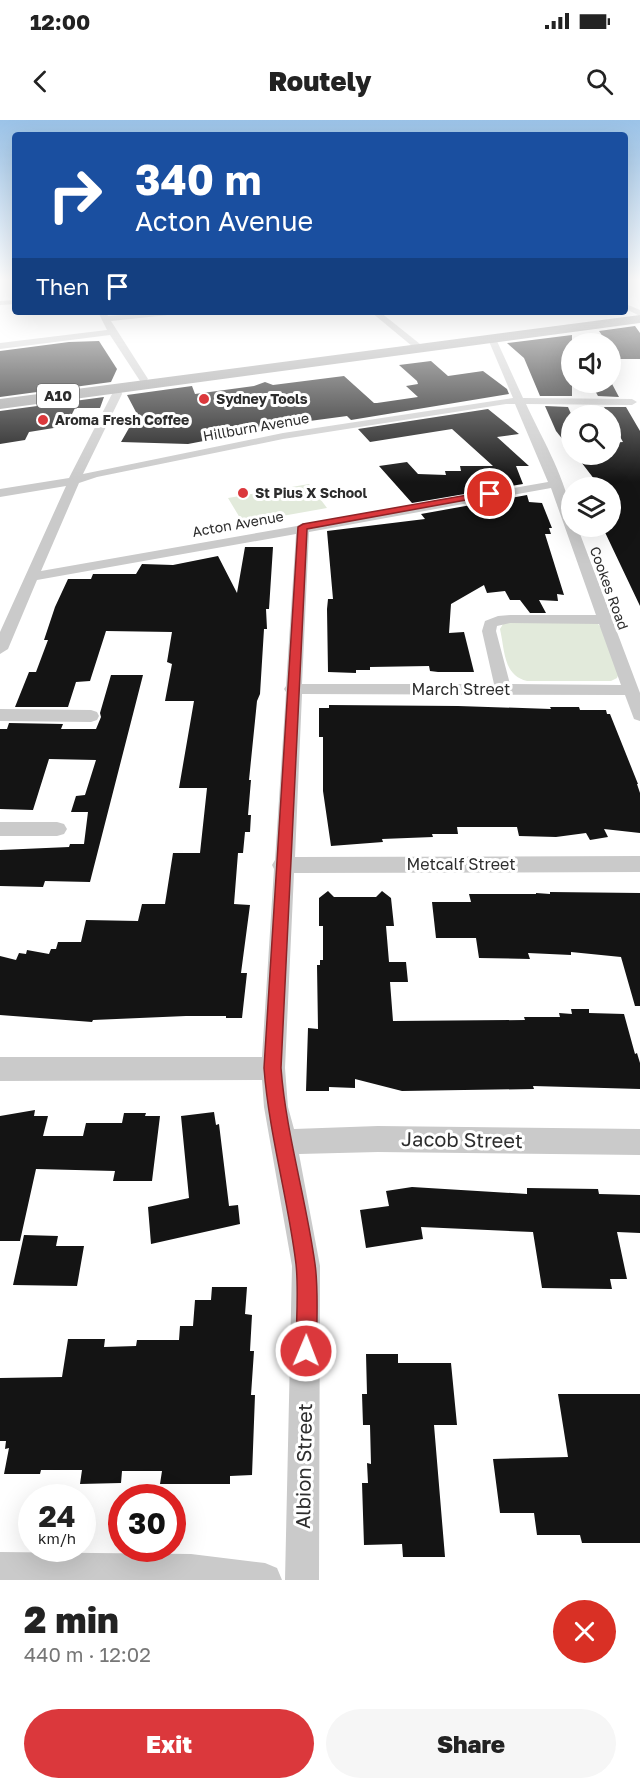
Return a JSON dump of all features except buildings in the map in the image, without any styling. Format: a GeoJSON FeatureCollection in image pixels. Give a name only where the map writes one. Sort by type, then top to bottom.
{"type":"FeatureCollection","features":[{"type":"Feature","properties":{"kind":"highway","name":"A10"},"geometry":{"type":"LineString","coordinates":[[0,404],[115,386],[417,346]]}},
{"type":"Feature","properties":{"kind":"highway","name":"A10"},"geometry":{"type":"LineString","coordinates":[[0,398],[115,386]]}},
{"type":"Feature","properties":{"kind":"street"},"geometry":{"type":"LineString","coordinates":[[121,346],[145,382]]}},
{"type":"Feature","properties":{"kind":"street","name":"Cookes Road"},"geometry":{"type":"LineString","coordinates":[[493,346],[520,400],[555,484],[640,716]]}},
{"type":"Feature","properties":{"kind":"street"},"geometry":{"type":"LineString","coordinates":[[0,649],[74,481],[117,393],[115,386]]}},
{"type":"Feature","properties":{"kind":"street","name":"Hillburn Avenue"},"geometry":{"type":"LineString","coordinates":[[0,492],[74,481],[104,472],[283,436],[520,400],[632,402]]}},
{"type":"Feature","properties":{"kind":"street","name":"Acton Avenue"},"geometry":{"type":"LineString","coordinates":[[33,577],[303,527],[555,484]]}},
{"type":"Feature","properties":{"kind":"street","name":"Albion Street"},"geometry":{"type":"LineString","coordinates":[[302,1580],[306,1266],[276,1107],[273,1068],[282,865],[303,527]]}},
{"type":"Feature","properties":{"kind":"street"},"geometry":{"type":"LineString","coordinates":[[503,689],[489,631],[490,624],[498,620],[604,620]]}},
{"type":"Feature","properties":{"kind":"street","name":"March Street"},"geometry":{"type":"LineString","coordinates":[[292,689],[630,690]]}},
{"type":"Feature","properties":{"kind":"street"},"geometry":{"type":"LineString","coordinates":[[0,715],[91,716]]}},
{"type":"Feature","properties":{"kind":"street"},"geometry":{"type":"LineString","coordinates":[[0,829],[57,829]]}},
{"type":"Feature","properties":{"kind":"street","name":"Metcalf Street"},"geometry":{"type":"LineString","coordinates":[[282,865],[640,864]]}},
{"type":"Feature","properties":{"kind":"street"},"geometry":{"type":"LineString","coordinates":[[0,1069],[273,1068]]}},
{"type":"Feature","properties":{"kind":"street","name":"Jacob Street"},"geometry":{"type":"LineString","coordinates":[[284,1142],[378,1139],[640,1142]]}},
{"type":"Feature","properties":{"kind":"street"},"geometry":{"type":"LineString","coordinates":[[0,1569],[191,1571],[265,1580]]}},
{"type":"Feature","properties":{"kind":"green space"},"geometry":{"type":"Polygon","coordinates":[[[309,484],[327,508],[243,523],[228,498],[309,484]]]}},
{"type":"Feature","properties":{"kind":"green space"},"geometry":{"type":"Polygon","coordinates":[[[588,621],[598,624],[603,629],[619,673],[617,678],[611,681],[527,681],[519,678],[509,668],[500,629],[503,624],[588,621]]]}},
{"type":"Feature","properties":{"kind":"place","name":"Sydney Tools"},"geometry":{"type":"Point","coordinates":[204,399]}},
{"type":"Feature","properties":{"kind":"place","name":"Aroma Fresh Coffee"},"geometry":{"type":"Point","coordinates":[43,420]}},
{"type":"Feature","properties":{"kind":"place","name":"St Pius X School"},"geometry":{"type":"Point","coordinates":[243,493]}},
{"type":"Feature","properties":{"kind":"route"},"geometry":{"type":"LineString","coordinates":[[306,1351],[306,1266],[276,1107],[273,1068],[282,865],[303,527],[490,494]]}}]}
